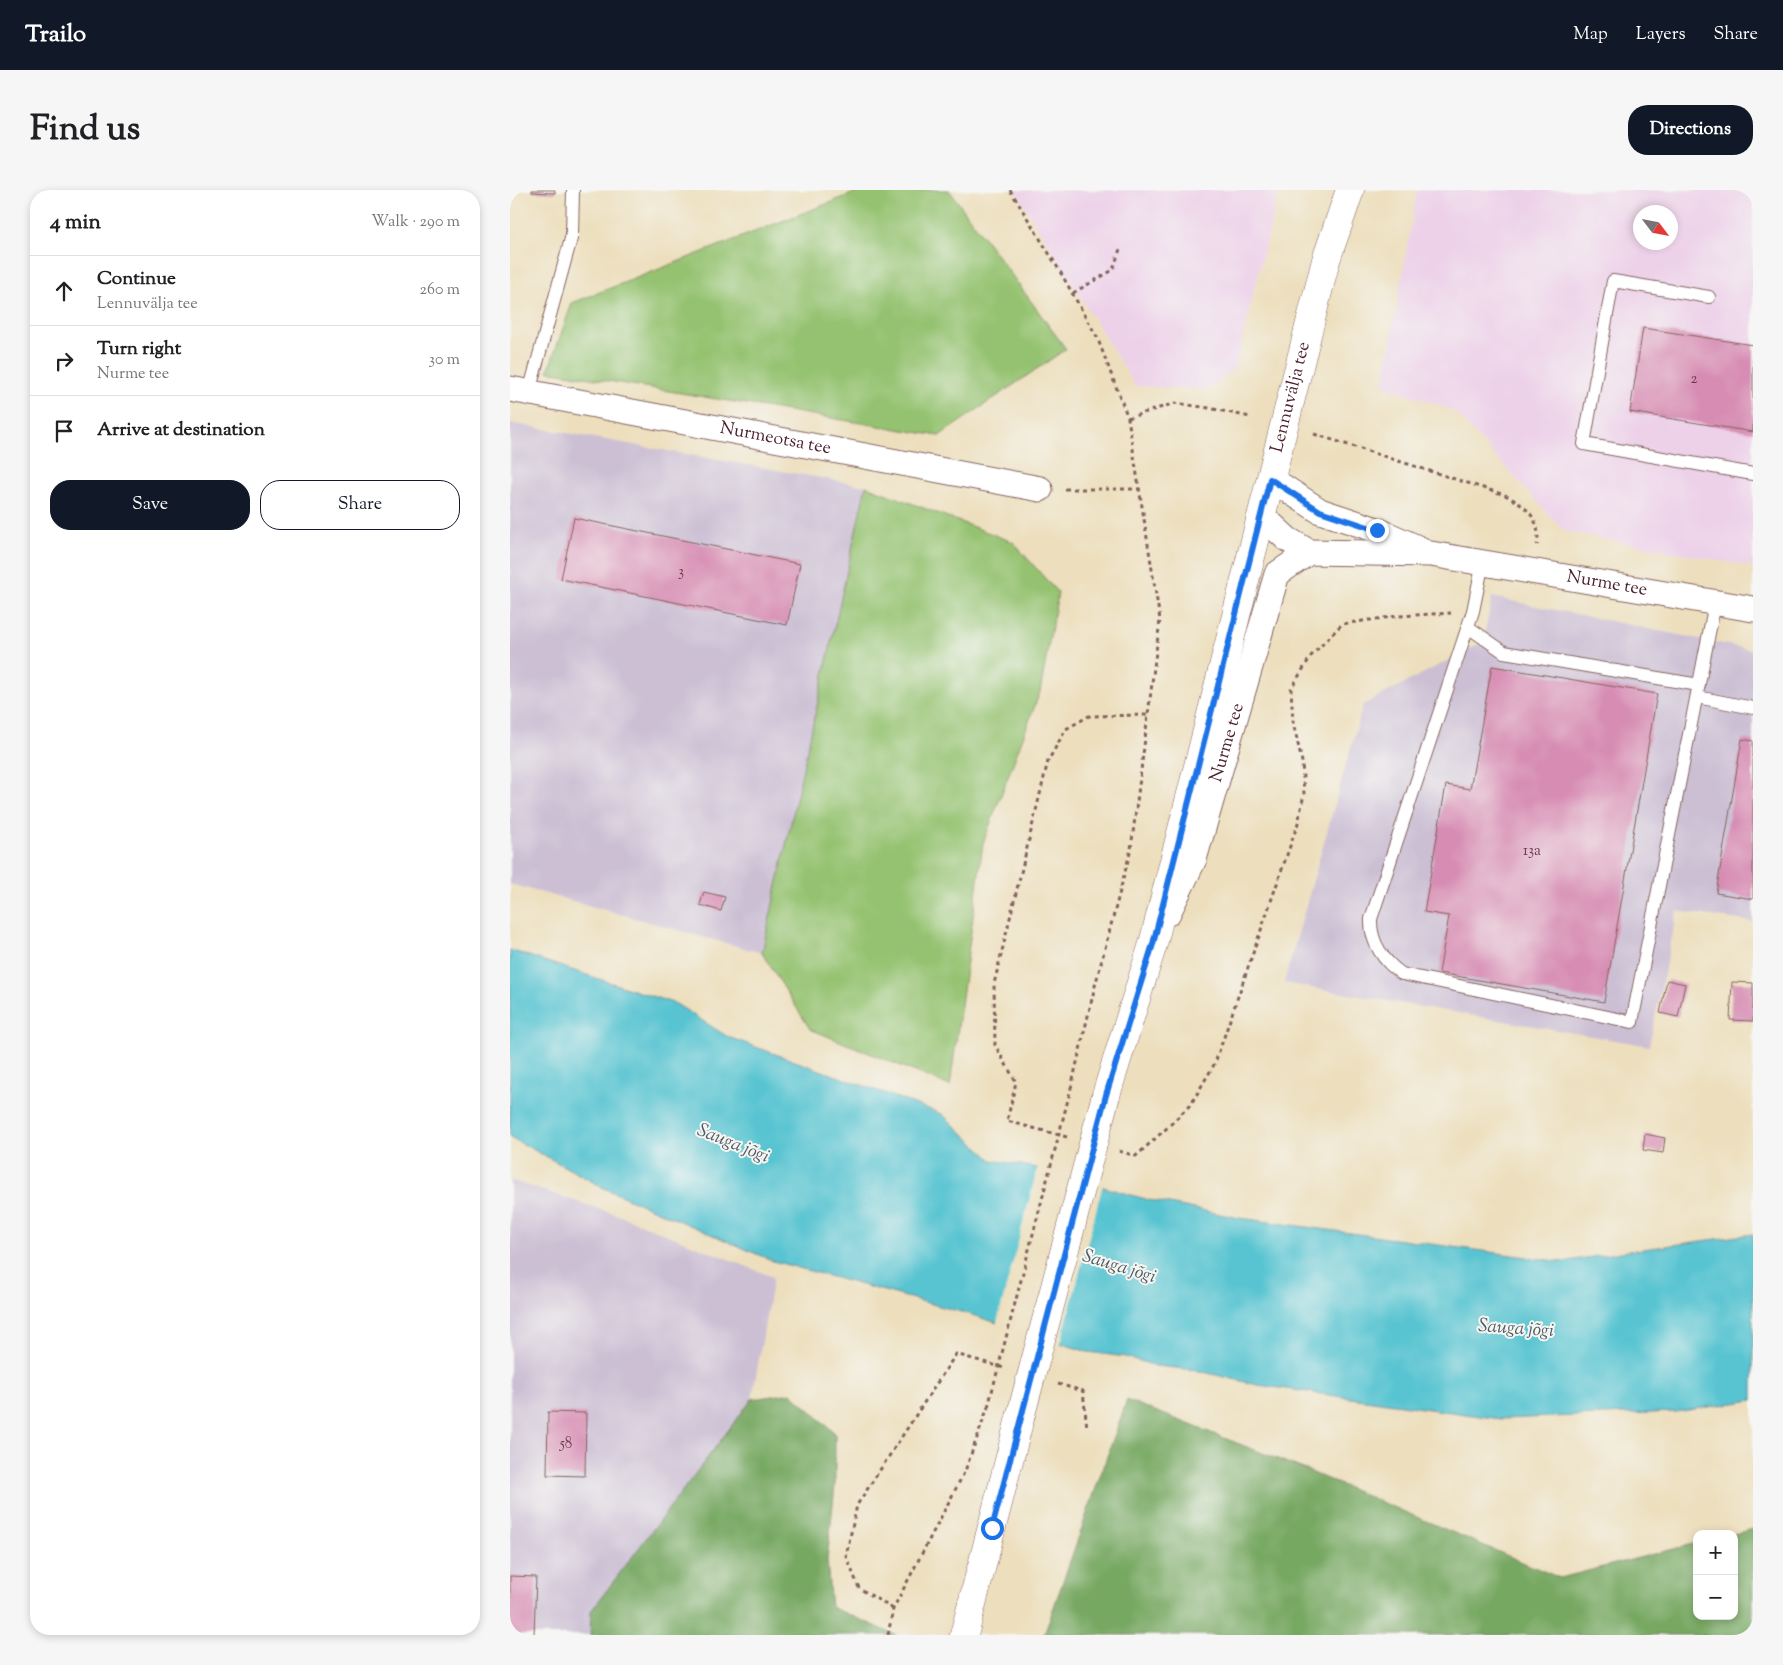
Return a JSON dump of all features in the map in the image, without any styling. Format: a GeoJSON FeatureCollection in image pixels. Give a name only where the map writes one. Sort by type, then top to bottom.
{"type":"FeatureCollection","features":[{"type":"Feature","properties":{"kind":"main road","name":"Lennuvälja tee"},"geometry":{"type":"LineString","coordinates":[[1326,260],[1337,190]]}},
{"type":"Feature","properties":{"kind":"main road","name":"Lennuvälja tee"},"geometry":{"type":"LineString","coordinates":[[964,1635],[1106,1095],[1153,944],[1326,260],[1350,190]]}},
{"type":"Feature","properties":{"kind":"street","name":"Nurmeotsa tee"},"geometry":{"type":"LineString","coordinates":[[519,390],[1040,489]]}},
{"type":"Feature","properties":{"kind":"street","name":"Nurme tee"},"geometry":{"type":"LineString","coordinates":[[1270,479],[1320,511],[1377,530],[1432,554]]}},
{"type":"Feature","properties":{"kind":"street","name":"Nurme tee"},"geometry":{"type":"LineString","coordinates":[[1261,515],[1287,539],[1309,552],[1432,554],[1753,609]]}},
{"type":"Feature","properties":{"kind":"street","name":"Nurme tee"},"geometry":{"type":"LineString","coordinates":[[1153,944],[1194,859],[1277,574],[1309,552]]}},
{"type":"Feature","properties":{"kind":"lane"},"geometry":{"type":"LineString","coordinates":[[519,390],[572,236],[573,190]]}},
{"type":"Feature","properties":{"kind":"lane"},"geometry":{"type":"LineString","coordinates":[[1709,298],[1613,281],[1584,444],[1753,474]]}},
{"type":"Feature","properties":{"kind":"lane"},"geometry":{"type":"LineString","coordinates":[[1483,562],[1468,627],[1370,919],[1374,942],[1395,970],[1402,974],[1632,1022],[1716,603]]}},
{"type":"Feature","properties":{"kind":"lane"},"geometry":{"type":"LineString","coordinates":[[1468,627],[1504,652],[1698,691],[1753,708]]}},
{"type":"Feature","properties":{"kind":"path"},"geometry":{"type":"LineString","coordinates":[[888,1635],[893,1609],[965,1471],[988,1407],[1131,849],[1160,620],[1128,418],[1097,337],[1073,293],[1010,190]]}},
{"type":"Feature","properties":{"kind":"path"},"geometry":{"type":"LineString","coordinates":[[1073,293],[1113,270],[1121,246]]}},
{"type":"Feature","properties":{"kind":"path"},"geometry":{"type":"LineString","coordinates":[[1128,418],[1175,403],[1250,417]]}},
{"type":"Feature","properties":{"kind":"path"},"geometry":{"type":"LineString","coordinates":[[1314,434],[1505,495],[1521,504],[1534,516],[1538,539],[1533,571]]}},
{"type":"Feature","properties":{"kind":"path"},"geometry":{"type":"LineString","coordinates":[[1040,489],[1139,489]]}},
{"type":"Feature","properties":{"kind":"path"},"geometry":{"type":"LineString","coordinates":[[1118,1151],[1136,1156],[1168,1127],[1191,1104],[1214,1063],[1298,823],[1304,794],[1302,762],[1293,722],[1291,688],[1311,656],[1342,624],[1398,616],[1473,611]]}},
{"type":"Feature","properties":{"kind":"path"},"geometry":{"type":"LineString","coordinates":[[1072,1138],[1007,1121],[1016,1082],[995,1045],[994,984],[1048,761],[1066,729],[1089,716],[1148,716]]}},
{"type":"Feature","properties":{"kind":"path"},"geometry":{"type":"LineString","coordinates":[[893,1609],[859,1588],[846,1556],[857,1505],[956,1354],[1011,1370]]}},
{"type":"Feature","properties":{"kind":"path"},"geometry":{"type":"LineString","coordinates":[[1056,1383],[1083,1391],[1087,1428]]}},
{"type":"Feature","properties":{"kind":"shaded area"},"geometry":{"type":"Polygon","coordinates":[[[1015,190],[1279,190],[1235,368],[1207,390],[1135,386],[1015,190]]]}},
{"type":"Feature","properties":{"kind":"shaded area"},"geometry":{"type":"Polygon","coordinates":[[[1417,190],[1753,190],[1753,567],[1564,531],[1454,411],[1383,385],[1417,190]]]}},
{"type":"Feature","properties":{"kind":"shaded area"},"geometry":{"type":"Polygon","coordinates":[[[510,423],[866,486],[762,953],[510,884],[510,423]]]}},
{"type":"Feature","properties":{"kind":"shaded area"},"geometry":{"type":"Polygon","coordinates":[[[1492,597],[1753,650],[1753,922],[1677,911],[1649,1046],[1284,983],[1363,705],[1483,642],[1492,597]]]}},
{"type":"Feature","properties":{"kind":"shaded area"},"geometry":{"type":"Polygon","coordinates":[[[510,1180],[618,1215],[773,1277],[752,1399],[591,1611],[590,1635],[510,1635],[510,1180]]]}},
{"type":"Feature","properties":{"kind":"green space"},"geometry":{"type":"Polygon","coordinates":[[[862,190],[949,190],[1066,349],[939,436],[548,371],[572,303],[862,190]]]}},
{"type":"Feature","properties":{"kind":"green space"},"geometry":{"type":"Polygon","coordinates":[[[866,486],[1013,542],[1058,593],[1040,692],[983,843],[950,1086],[810,1029],[762,953],[866,486]]]}},
{"type":"Feature","properties":{"kind":"green space"},"geometry":{"type":"Polygon","coordinates":[[[791,1393],[835,1433],[835,1486],[827,1560],[831,1607],[896,1635],[590,1635],[591,1611],[752,1399],[791,1393]]]}},
{"type":"Feature","properties":{"kind":"green space"},"geometry":{"type":"Polygon","coordinates":[[[1127,1400],[1306,1470],[1560,1578],[1693,1544],[1693,1620],[1738,1620],[1738,1533],[1753,1529],[1753,1635],[1044,1635],[1127,1400]]]}},
{"type":"Feature","properties":{"kind":"water","name":"Sauga jõgi"},"geometry":{"type":"Polygon","coordinates":[[[510,950],[676,1004],[728,1037],[942,1114],[992,1160],[1037,1168],[1149,1200],[1240,1218],[1563,1262],[1753,1234],[1753,1400],[1676,1412],[1501,1419],[1258,1385],[1195,1370],[1156,1366],[1126,1357],[1088,1352],[969,1314],[773,1261],[606,1189],[510,1137],[510,950]]]}},
{"type":"Feature","properties":{"kind":"pier"},"geometry":{"type":"Polygon","coordinates":[[[1038,1166],[1103,1184],[1060,1346],[996,1326],[1038,1166]]]}},
{"type":"Feature","properties":{"kind":"building"},"geometry":{"type":"Polygon","coordinates":[[[532,190],[555,190],[555,193],[532,192],[532,190]]]}},
{"type":"Feature","properties":{"kind":"building"},"geometry":{"type":"Polygon","coordinates":[[[1643,328],[1753,345],[1753,432],[1630,412],[1643,328]]]}},
{"type":"Feature","properties":{"kind":"building"},"geometry":{"type":"Polygon","coordinates":[[[574,518],[800,564],[787,625],[561,579],[574,518]]]}},
{"type":"Feature","properties":{"kind":"building"},"geometry":{"type":"Polygon","coordinates":[[[1492,666],[1657,694],[1604,1002],[1439,973],[1449,916],[1424,912],[1446,785],[1470,789],[1492,666]]]}},
{"type":"Feature","properties":{"kind":"building"},"geometry":{"type":"Polygon","coordinates":[[[1742,739],[1753,741],[1753,899],[1716,893],[1742,739]]]}},
{"type":"Feature","properties":{"kind":"building"},"geometry":{"type":"Polygon","coordinates":[[[704,892],[725,897],[721,911],[700,905],[704,892]]]}},
{"type":"Feature","properties":{"kind":"building"},"geometry":{"type":"Polygon","coordinates":[[[1667,980],[1685,984],[1678,1017],[1660,1013],[1667,980]]]}},
{"type":"Feature","properties":{"kind":"building"},"geometry":{"type":"Polygon","coordinates":[[[1732,982],[1753,983],[1753,1021],[1730,1020],[1732,982]]]}},
{"type":"Feature","properties":{"kind":"building"},"geometry":{"type":"Polygon","coordinates":[[[1645,1134],[1665,1138],[1663,1153],[1643,1150],[1645,1134]]]}},
{"type":"Feature","properties":{"kind":"building"},"geometry":{"type":"Polygon","coordinates":[[[548,1412],[586,1413],[585,1476],[547,1475],[548,1412]]]}},
{"type":"Feature","properties":{"kind":"building"},"geometry":{"type":"Polygon","coordinates":[[[510,1576],[536,1577],[534,1635],[510,1635],[510,1576]]]}},
{"type":"Feature","properties":{"kind":"route"},"geometry":{"type":"LineString","coordinates":[[992,1528],[1106,1095],[1153,944],[1270,479],[1320,511],[1377,530]]}}]}
